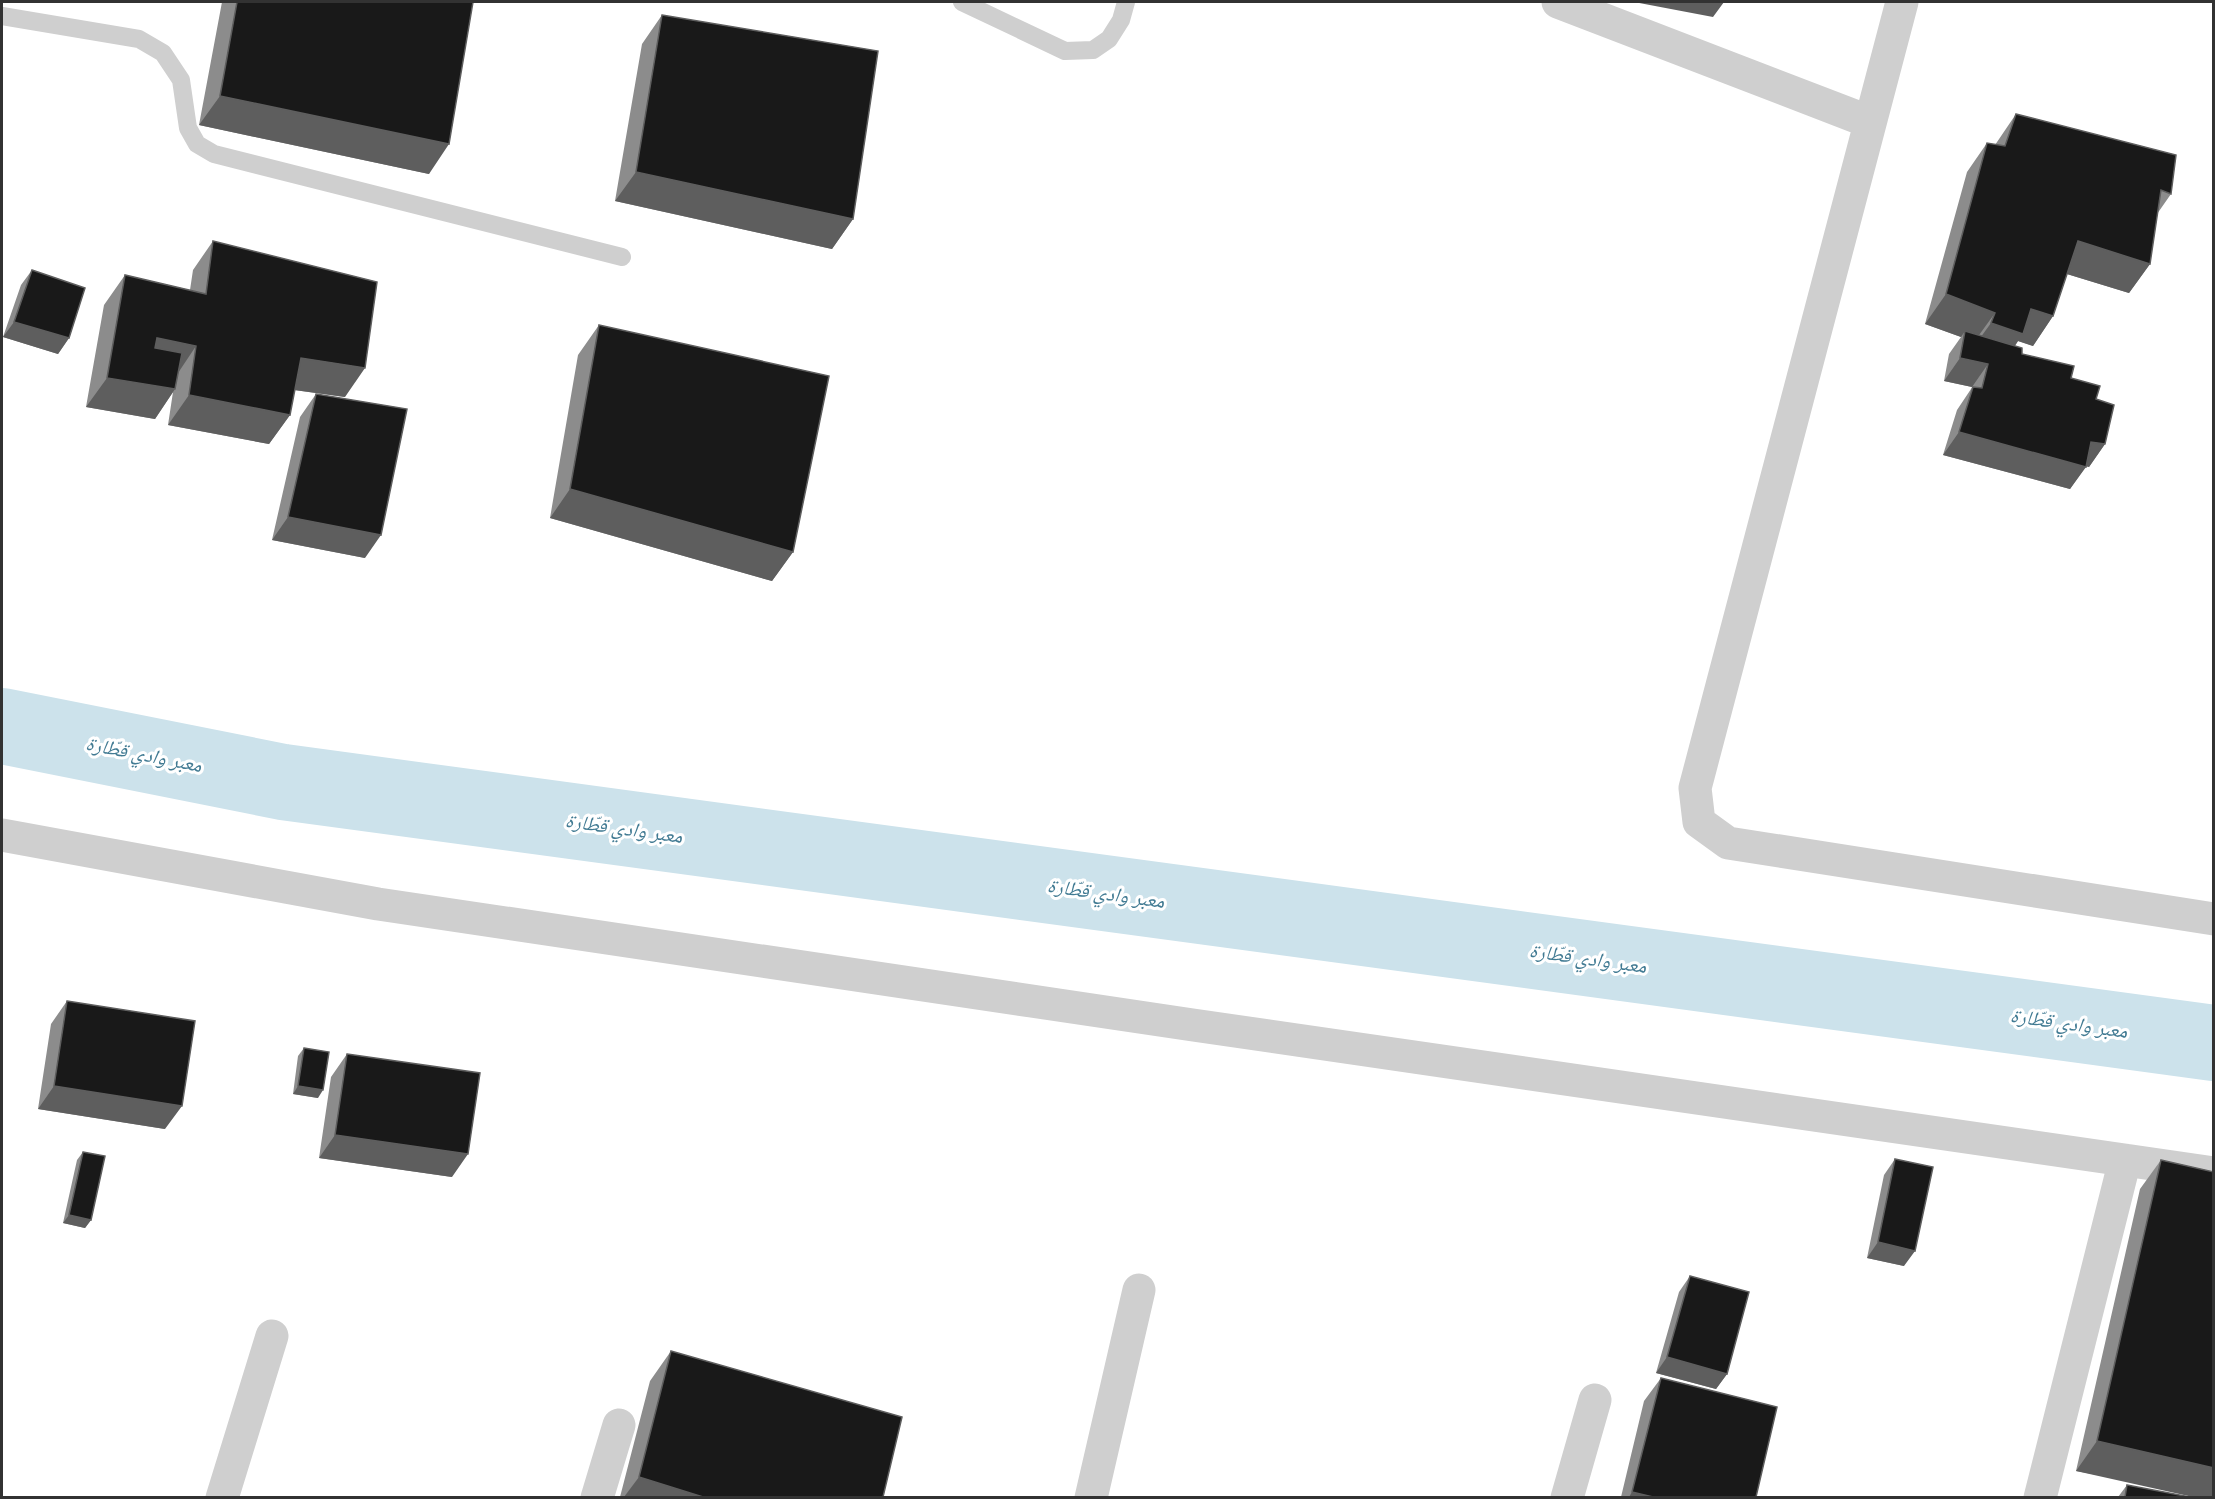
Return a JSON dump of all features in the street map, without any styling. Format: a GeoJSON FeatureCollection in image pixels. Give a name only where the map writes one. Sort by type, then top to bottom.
{"type":"FeatureCollection","features":[{"type":"Feature","properties":{"kind":"street"},"geometry":{"type":"LineString","coordinates":[[1558,2],[1870,122]]}},
{"type":"Feature","properties":{"kind":"street"},"geometry":{"type":"LineString","coordinates":[[1902,2],[1695,789],[1699,822],[1728,843],[2214,919]]}},
{"type":"Feature","properties":{"kind":"street"},"geometry":{"type":"LineString","coordinates":[[2,835],[390,906],[2214,1173]]}},
{"type":"Feature","properties":{"kind":"street"},"geometry":{"type":"LineString","coordinates":[[2040,1497],[2125,1160]]}},
{"type":"Feature","properties":{"kind":"street"},"geometry":{"type":"LineString","coordinates":[[1091,1497],[1139,1290]]}},
{"type":"Feature","properties":{"kind":"street"},"geometry":{"type":"LineString","coordinates":[[222,1497],[272,1336]]}},
{"type":"Feature","properties":{"kind":"street"},"geometry":{"type":"LineString","coordinates":[[1567,1497],[1595,1400]]}},
{"type":"Feature","properties":{"kind":"street"},"geometry":{"type":"LineString","coordinates":[[597,1497],[618,1425]]}},
{"type":"Feature","properties":{"kind":"lane"},"geometry":{"type":"LineString","coordinates":[[962,2],[1065,51],[1094,50],[1109,39],[1121,20],[1126,2]]}},
{"type":"Feature","properties":{"kind":"lane"},"geometry":{"type":"LineString","coordinates":[[2,16],[140,39],[163,52],[181,80],[188,128],[197,144],[214,154],[622,257]]}},
{"type":"Feature","properties":{"kind":"building"},"geometry":{"type":"Polygon","coordinates":[[[237,2],[473,2],[449,144],[220,96],[237,2]]]}},
{"type":"Feature","properties":{"kind":"building"},"geometry":{"type":"Polygon","coordinates":[[[662,15],[878,51],[853,219],[636,172],[662,15]]]}},
{"type":"Feature","properties":{"kind":"building"},"geometry":{"type":"Polygon","coordinates":[[[2016,114],[2176,155],[2171,194],[2161,190],[2150,264],[2078,241],[2053,316],[2031,309],[2023,334],[1991,323],[1995,313],[1946,294],[1987,143],[2005,146],[2016,114]]]}},
{"type":"Feature","properties":{"kind":"building"},"geometry":{"type":"Polygon","coordinates":[[[213,241],[377,282],[365,368],[301,358],[290,415],[189,395],[196,346],[157,338],[155,348],[182,353],[175,389],[107,378],[125,275],[206,294],[213,241]]]}},
{"type":"Feature","properties":{"kind":"building"},"geometry":{"type":"Polygon","coordinates":[[[32,270],[85,288],[69,338],[14,322],[32,270]]]}},
{"type":"Feature","properties":{"kind":"building"},"geometry":{"type":"Polygon","coordinates":[[[599,325],[829,376],[793,552],[570,489],[599,325]]]}},
{"type":"Feature","properties":{"kind":"building"},"geometry":{"type":"Polygon","coordinates":[[[1965,331],[2022,348],[2022,354],[2074,366],[2071,378],[2100,386],[2096,399],[2114,405],[2105,444],[2091,442],[2086,467],[1959,432],[1973,387],[1982,388],[1988,364],[1960,358],[1965,331]]]}},
{"type":"Feature","properties":{"kind":"building"},"geometry":{"type":"Polygon","coordinates":[[[316,394],[407,409],[381,535],[288,517],[316,394]]]}},
{"type":"Feature","properties":{"kind":"building"},"geometry":{"type":"Polygon","coordinates":[[[67,1001],[195,1021],[182,1106],[54,1086],[67,1001]]]}},
{"type":"Feature","properties":{"kind":"building"},"geometry":{"type":"Polygon","coordinates":[[[304,1048],[329,1052],[323,1090],[298,1086],[304,1048]]]}},
{"type":"Feature","properties":{"kind":"building"},"geometry":{"type":"Polygon","coordinates":[[[347,1054],[480,1073],[468,1154],[335,1135],[347,1054]]]}},
{"type":"Feature","properties":{"kind":"building"},"geometry":{"type":"Polygon","coordinates":[[[83,1152],[105,1156],[91,1220],[69,1215],[83,1152]]]}},
{"type":"Feature","properties":{"kind":"building"},"geometry":{"type":"Polygon","coordinates":[[[1895,1159],[1933,1167],[1915,1251],[1878,1242],[1895,1159]]]}},
{"type":"Feature","properties":{"kind":"building"},"geometry":{"type":"Polygon","coordinates":[[[2161,1160],[2214,1172],[2214,1468],[2097,1441],[2161,1160]]]}},
{"type":"Feature","properties":{"kind":"building"},"geometry":{"type":"Polygon","coordinates":[[[1690,1276],[1749,1292],[1727,1374],[1667,1357],[1690,1276]]]}},
{"type":"Feature","properties":{"kind":"building"},"geometry":{"type":"Polygon","coordinates":[[[671,1351],[902,1417],[883,1497],[703,1497],[639,1477],[671,1351]]]}},
{"type":"Feature","properties":{"kind":"building"},"geometry":{"type":"Polygon","coordinates":[[[1661,1378],[1777,1407],[1756,1497],[1653,1497],[1632,1492],[1661,1378]]]}},
{"type":"Feature","properties":{"kind":"building"},"geometry":{"type":"Polygon","coordinates":[[[2127,1485],[2190,1497],[2125,1497],[2127,1485]]]}},
{"type":"Feature","properties":{"kind":"waterway","name":"معبر وادي قطّارة"},"geometry":{"type":"LineString","coordinates":[[2,726],[283,782],[2214,1043]]}}]}
